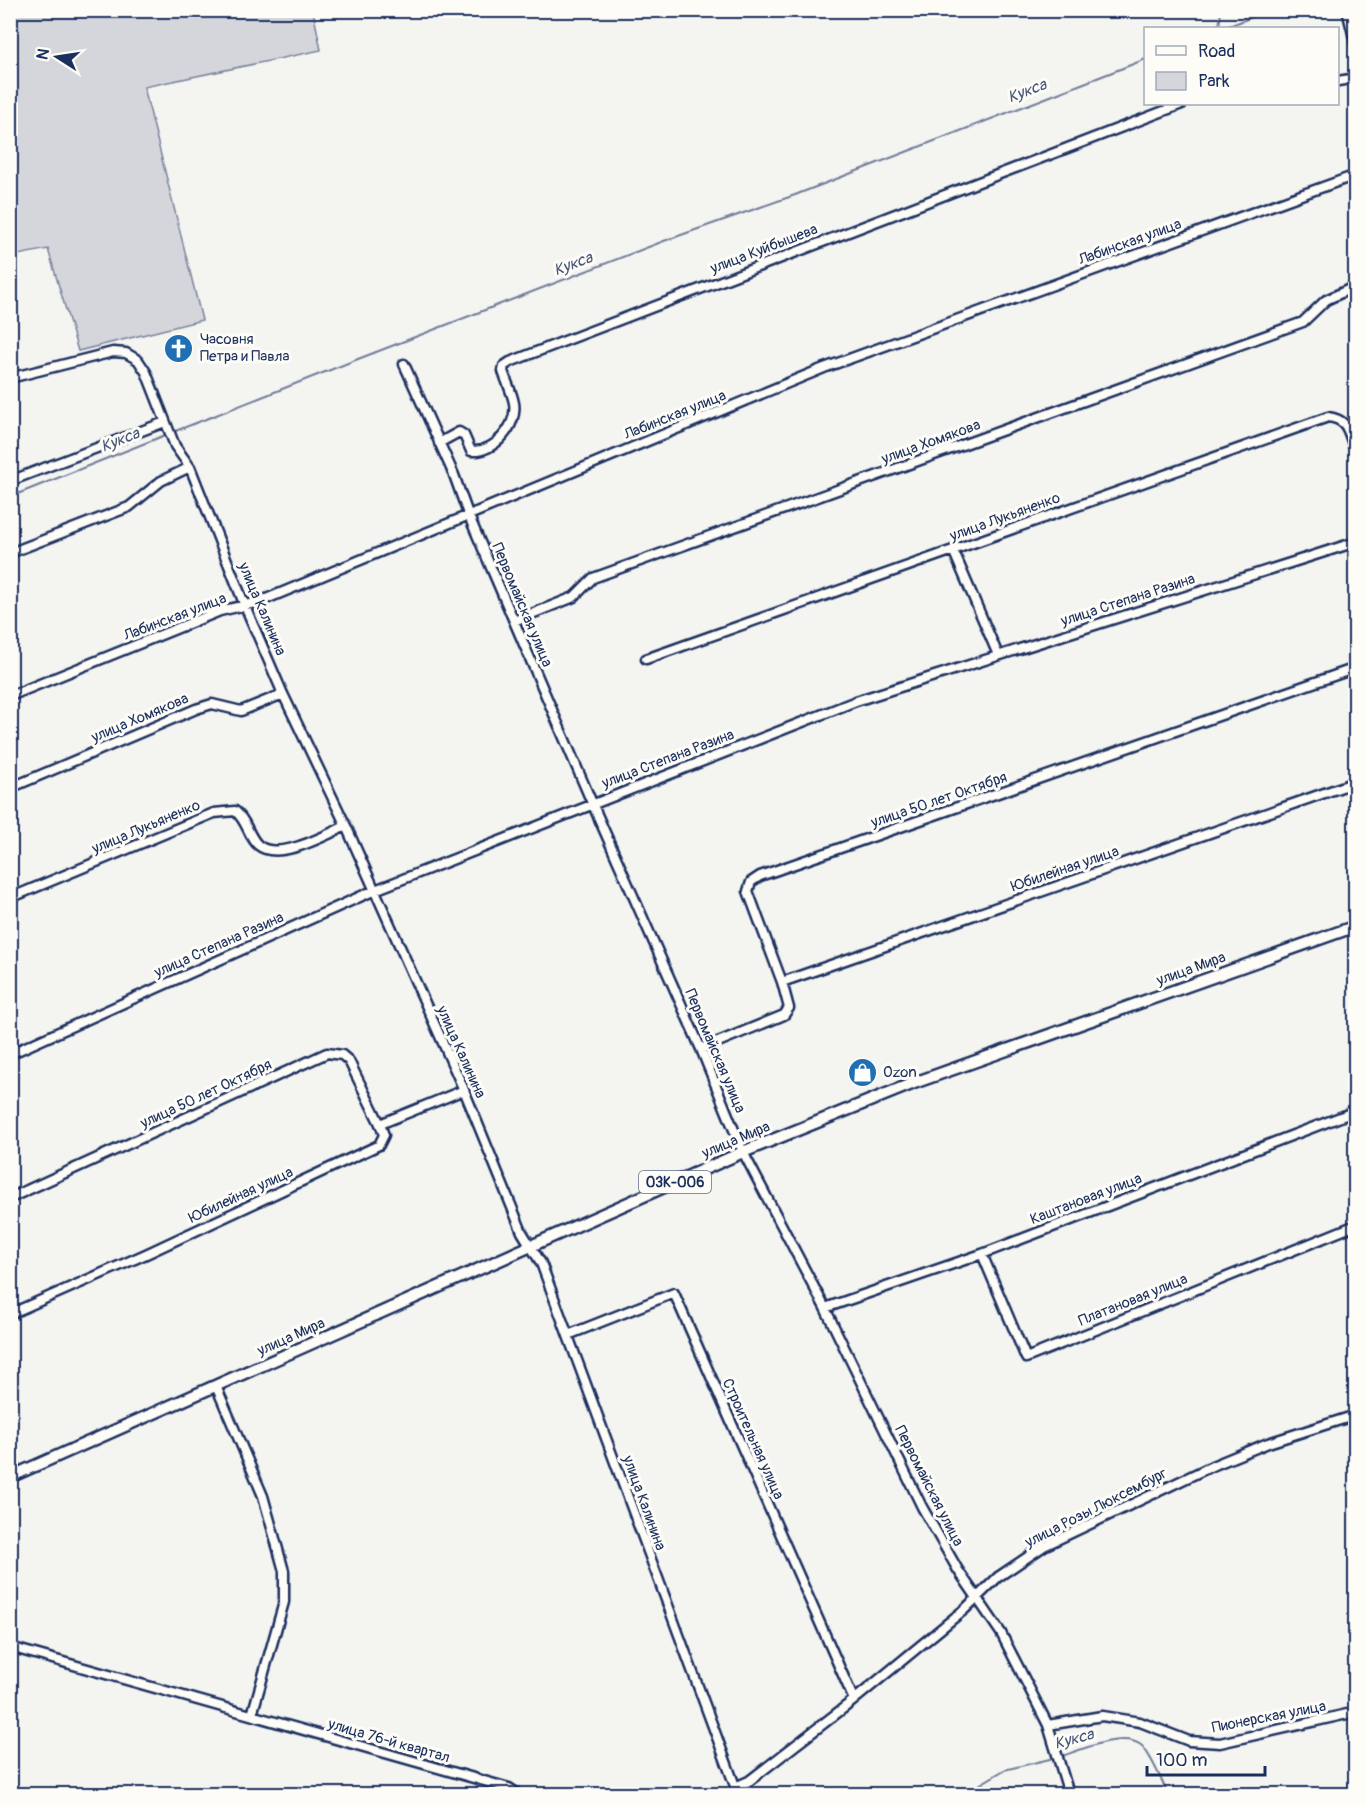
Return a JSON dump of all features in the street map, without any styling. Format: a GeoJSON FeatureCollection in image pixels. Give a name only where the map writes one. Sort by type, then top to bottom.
{"type":"FeatureCollection","features":[{"type":"Feature","properties":{"kind":"main road","name":"улица Мира"},"geometry":{"type":"LineString","coordinates":[[10,1477],[743,1152],[914,1083],[1356,926]]}},
{"type":"Feature","properties":{"kind":"street"},"geometry":{"type":"LineString","coordinates":[[1347,10],[1356,46]]}},
{"type":"Feature","properties":{"kind":"street"},"geometry":{"type":"LineString","coordinates":[[1339,81],[1356,78]]}},
{"type":"Feature","properties":{"kind":"street","name":"улица Куйбышева"},"geometry":{"type":"LineString","coordinates":[[439,443],[459,432],[464,435],[471,451],[477,452],[499,441],[513,420],[514,403],[503,371],[504,366],[510,362],[1179,105]]}},
{"type":"Feature","properties":{"kind":"street","name":"Лабинская улица"},"geometry":{"type":"LineString","coordinates":[[10,696],[220,611],[245,606],[824,368],[1356,175]]}},
{"type":"Feature","properties":{"kind":"street","name":"улица Хомякова"},"geometry":{"type":"LineString","coordinates":[[514,621],[574,597],[593,578],[1303,322],[1326,300],[1356,286]]}},
{"type":"Feature","properties":{"kind":"street","name":"улица Калинина"},"geometry":{"type":"LineString","coordinates":[[10,378],[113,352],[126,353],[138,360],[146,372],[175,446],[190,466],[245,606],[283,694],[346,826],[464,1090],[522,1232],[541,1263],[737,1791]]}},
{"type":"Feature","properties":{"kind":"street","name":"Первомайская улица"},"geometry":{"type":"LineString","coordinates":[[404,364],[592,803],[701,1049],[743,1152],[825,1308],[922,1507],[976,1599],[1001,1633],[1048,1725],[1069,1794]]}},
{"type":"Feature","properties":{"kind":"street","name":"улица Лукьяненко"},"geometry":{"type":"LineString","coordinates":[[646,659],[1328,417],[1339,419],[1346,425],[1356,451]]}},
{"type":"Feature","properties":{"kind":"street"},"geometry":{"type":"LineString","coordinates":[[10,481],[167,425]]}},
{"type":"Feature","properties":{"kind":"street"},"geometry":{"type":"LineString","coordinates":[[10,553],[129,507],[161,481],[190,466]]}},
{"type":"Feature","properties":{"kind":"street","name":"улица Степана Разина"},"geometry":{"type":"LineString","coordinates":[[10,1054],[375,890],[856,701],[1356,542]]}},
{"type":"Feature","properties":{"kind":"street"},"geometry":{"type":"LineString","coordinates":[[953,550],[998,655]]}},
{"type":"Feature","properties":{"kind":"street","name":"улица 50 лет Октября"},"geometry":{"type":"LineString","coordinates":[[701,1049],[784,1015],[789,1008],[782,982],[748,891],[751,882],[760,876],[1356,668]]}},
{"type":"Feature","properties":{"kind":"street","name":"улица Хомякова"},"geometry":{"type":"LineString","coordinates":[[10,788],[196,709],[212,704],[241,711],[283,694]]}},
{"type":"Feature","properties":{"kind":"street","name":"Юбилейная улица"},"geometry":{"type":"LineString","coordinates":[[782,982],[1356,782]]}},
{"type":"Feature","properties":{"kind":"street","name":"улица Лукьяненко"},"geometry":{"type":"LineString","coordinates":[[10,898],[214,813],[235,811],[242,816],[257,844],[270,851],[285,851],[346,826]]}},
{"type":"Feature","properties":{"kind":"street","name":"улица 50 лет Октября"},"geometry":{"type":"LineString","coordinates":[[10,1198],[327,1053],[342,1054],[349,1061],[380,1124]]}},
{"type":"Feature","properties":{"kind":"street"},"geometry":{"type":"LineString","coordinates":[[380,1124],[464,1090]]}},
{"type":"Feature","properties":{"kind":"street","name":"Каштановая улица"},"geometry":{"type":"LineString","coordinates":[[825,1308],[982,1254],[1356,1111]]}},
{"type":"Feature","properties":{"kind":"street","name":"Юбилейная улица"},"geometry":{"type":"LineString","coordinates":[[10,1314],[146,1254],[379,1145],[384,1136],[380,1124]]}},
{"type":"Feature","properties":{"kind":"street","name":"Платановая улица"},"geometry":{"type":"LineString","coordinates":[[982,1254],[1026,1358],[1356,1225]]}},
{"type":"Feature","properties":{"kind":"street","name":"Строительная улица"},"geometry":{"type":"LineString","coordinates":[[568,1335],[674,1293],[854,1700]]}},
{"type":"Feature","properties":{"kind":"street"},"geometry":{"type":"LineString","coordinates":[[216,1386],[263,1496],[284,1571],[284,1602],[252,1715]]}},
{"type":"Feature","properties":{"kind":"street","name":"улица Розы Люксембург"},"geometry":{"type":"LineString","coordinates":[[737,1791],[854,1700],[976,1599],[998,1577],[1044,1545],[1212,1466],[1268,1443],[1356,1415]]}},
{"type":"Feature","properties":{"kind":"street","name":"улица 76-й квартал"},"geometry":{"type":"LineString","coordinates":[[10,1647],[509,1788],[518,1794]]}},
{"type":"Feature","properties":{"kind":"street","name":"Пионерская улица"},"geometry":{"type":"LineString","coordinates":[[1048,1725],[1102,1716],[1140,1722],[1189,1741],[1220,1743],[1356,1712]]}},
{"type":"Feature","properties":{"kind":"green space"},"geometry":{"type":"Polygon","coordinates":[[[10,11],[313,11],[321,50],[144,87],[202,320],[78,351],[48,249],[18,255],[10,226],[10,11]]]}},
{"type":"Feature","properties":{"kind":"waterway","name":"Кукса"},"geometry":{"type":"LineString","coordinates":[[1219,27],[1221,10]]}},
{"type":"Feature","properties":{"kind":"waterway"},"geometry":{"type":"LineString","coordinates":[[1227,27],[1270,10]]}},
{"type":"Feature","properties":{"kind":"waterway","name":"Кукса"},"geometry":{"type":"LineString","coordinates":[[173,432],[664,241],[795,195],[1144,60]]}},
{"type":"Feature","properties":{"kind":"waterway","name":"Кукса"},"geometry":{"type":"LineString","coordinates":[[10,497],[168,434]]}},
{"type":"Feature","properties":{"kind":"waterway","name":"Кукса"},"geometry":{"type":"LineString","coordinates":[[1060,1757],[1101,1743],[1133,1741],[1141,1745],[1149,1755],[1168,1794]]}},
{"type":"Feature","properties":{"kind":"waterway","name":"Кукса"},"geometry":{"type":"LineString","coordinates":[[964,1794],[1004,1770],[1054,1758]]}},
{"type":"Feature","properties":{"kind":"place","name":"Часовня Петра и Павла"},"geometry":{"type":"Point","coordinates":[179,348]}},
{"type":"Feature","properties":{"kind":"place","name":"Ozon"},"geometry":{"type":"Point","coordinates":[862,1072]}}]}
